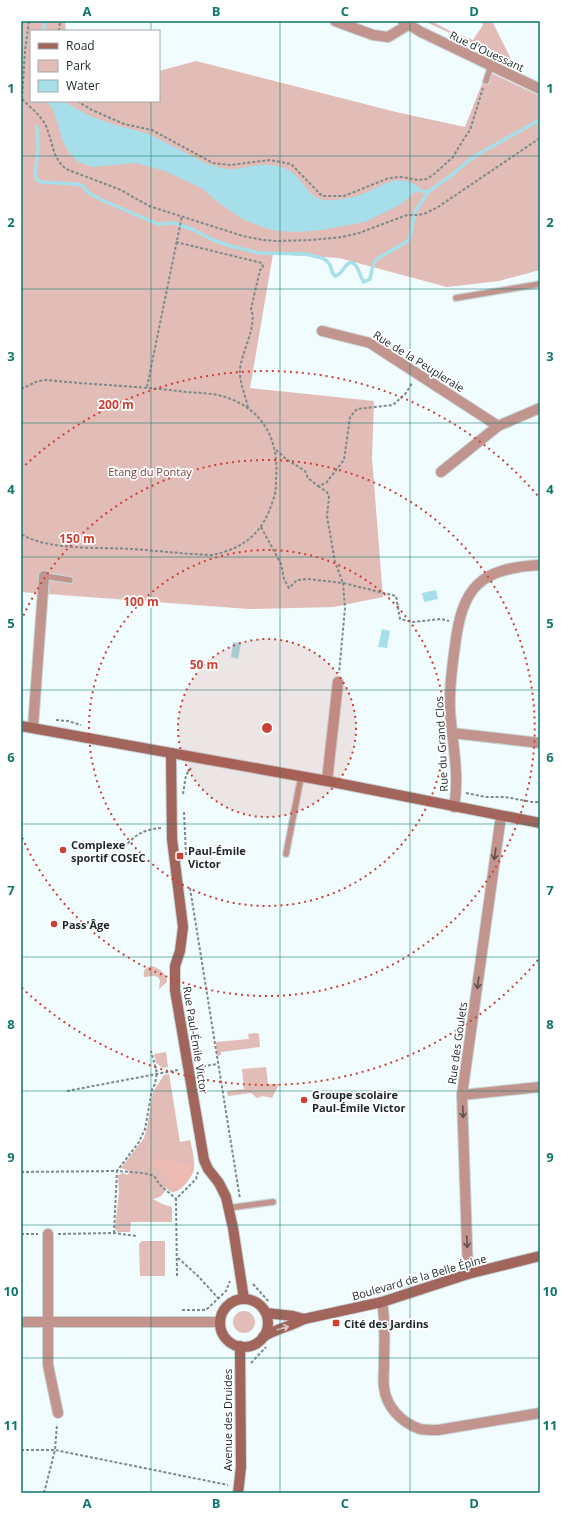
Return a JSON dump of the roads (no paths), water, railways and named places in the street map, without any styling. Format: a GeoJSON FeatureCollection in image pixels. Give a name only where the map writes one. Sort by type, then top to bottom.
{"type":"FeatureCollection","features":[{"type":"Feature","properties":{"kind":"street"},"geometry":{"type":"LineString","coordinates":[[335,21],[373,35],[388,37],[405,23]]}},
{"type":"Feature","properties":{"kind":"street","name":"Rue d'Ouessant"},"geometry":{"type":"LineString","coordinates":[[405,23],[540,89]]}},
{"type":"Feature","properties":{"kind":"street","name":"Rue de la Peupleraie"},"geometry":{"type":"LineString","coordinates":[[322,332],[370,343],[419,373],[498,426]]}},
{"type":"Feature","properties":{"kind":"street"},"geometry":{"type":"LineString","coordinates":[[441,472],[498,426],[540,408]]}},
{"type":"Feature","properties":{"kind":"street","name":"Rue du Grand Clos"},"geometry":{"type":"LineString","coordinates":[[454,807],[456,791],[450,709],[450,684],[457,624],[460,612],[470,593],[486,578],[506,569],[520,566],[540,565]]}},
{"type":"Feature","properties":{"kind":"street"},"geometry":{"type":"LineString","coordinates":[[33,727],[44,576]]}},
{"type":"Feature","properties":{"kind":"street"},"geometry":{"type":"LineString","coordinates":[[327,781],[338,682]]}},
{"type":"Feature","properties":{"kind":"street"},"geometry":{"type":"LineString","coordinates":[[21,726],[327,781],[540,823]]}},
{"type":"Feature","properties":{"kind":"street"},"geometry":{"type":"LineString","coordinates":[[452,733],[540,743]]}},
{"type":"Feature","properties":{"kind":"street","name":"Rue Paul-Émile Victor"},"geometry":{"type":"LineString","coordinates":[[171,753],[172,839],[183,927],[180,951],[175,966],[175,990],[204,1160],[226,1197],[244,1299]]}},
{"type":"Feature","properties":{"kind":"street","name":"Rue des Goulets"},"geometry":{"type":"LineString","coordinates":[[468,1274],[462,1095],[501,816]]}},
{"type":"Feature","properties":{"kind":"street"},"geometry":{"type":"LineString","coordinates":[[462,1095],[540,1088]]}},
{"type":"Feature","properties":{"kind":"street"},"geometry":{"type":"LineString","coordinates":[[48,1234],[48,1365],[58,1413]]}},
{"type":"Feature","properties":{"kind":"street","name":"Boulevard de la Belle Épine"},"geometry":{"type":"LineString","coordinates":[[266,1341],[274,1330],[304,1320],[382,1302],[468,1274],[540,1256]]}},
{"type":"Feature","properties":{"kind":"street"},"geometry":{"type":"LineString","coordinates":[[244,1299],[258,1303],[266,1313],[268,1321],[266,1341],[248,1346],[240,1346],[228,1340],[221,1328],[221,1315],[230,1303],[244,1299]]}},
{"type":"Feature","properties":{"kind":"street"},"geometry":{"type":"LineString","coordinates":[[382,1302],[385,1329],[384,1387],[387,1399],[393,1410],[400,1418],[421,1429],[438,1430],[540,1413]]}},
{"type":"Feature","properties":{"kind":"street","name":"Boulevard de la Belle Épine"},"geometry":{"type":"LineString","coordinates":[[266,1313],[293,1316],[304,1320]]}},
{"type":"Feature","properties":{"kind":"street"},"geometry":{"type":"LineString","coordinates":[[21,1322],[220,1322]]}},
{"type":"Feature","properties":{"kind":"street","name":"Avenue des Druides"},"geometry":{"type":"LineString","coordinates":[[238,1490],[241,1467],[240,1346]]}},
{"type":"Feature","properties":{"kind":"lane"},"geometry":{"type":"LineString","coordinates":[[486,81],[491,66]]}},
{"type":"Feature","properties":{"kind":"lane"},"geometry":{"type":"LineString","coordinates":[[456,298],[540,284]]}},
{"type":"Feature","properties":{"kind":"lane"},"geometry":{"type":"LineString","coordinates":[[44,576],[70,580]]}},
{"type":"Feature","properties":{"kind":"lane"},"geometry":{"type":"LineString","coordinates":[[286,854],[301,777]]}},
{"type":"Feature","properties":{"kind":"lane"},"geometry":{"type":"LineString","coordinates":[[228,1208],[274,1202]]}},
{"type":"Feature","properties":{"kind":"water"},"geometry":{"type":"Polygon","coordinates":[[[48,102],[65,102],[88,115],[112,124],[149,134],[207,164],[223,168],[234,169],[259,165],[278,166],[292,172],[298,177],[311,194],[317,198],[325,200],[339,200],[363,194],[387,183],[400,180],[413,183],[420,188],[400,205],[365,222],[322,230],[300,232],[276,231],[242,219],[215,200],[203,189],[165,171],[135,163],[92,167],[77,161],[64,144],[53,110],[48,102]]]}},
{"type":"Feature","properties":{"kind":"water"},"geometry":{"type":"Polygon","coordinates":[[[436,590],[438,599],[424,602],[422,593],[436,590]]]}},
{"type":"Feature","properties":{"kind":"water"},"geometry":{"type":"Polygon","coordinates":[[[382,629],[390,631],[387,648],[378,647],[382,629]]]}},
{"type":"Feature","properties":{"kind":"water"},"geometry":{"type":"Polygon","coordinates":[[[233,642],[241,643],[238,659],[231,657],[233,642]]]}},
{"type":"Feature","properties":{"kind":"waterway"},"geometry":{"type":"LineString","coordinates":[[43,30],[46,21]]}},
{"type":"Feature","properties":{"kind":"waterway"},"geometry":{"type":"LineString","coordinates":[[417,190],[428,192],[478,154],[540,120]]}},
{"type":"Feature","properties":{"kind":"waterway"},"geometry":{"type":"LineString","coordinates":[[37,127],[38,149],[35,176],[37,180],[41,182],[76,184],[83,186],[89,193],[104,201],[158,224],[175,223],[227,245],[259,253],[306,254],[322,258],[330,265],[335,276],[339,274],[349,263],[352,263],[356,266],[364,282],[370,279],[373,265],[377,259],[408,241],[415,212],[428,192]]}},
{"type":"Feature","properties":{"kind":"place","name":"Complexe sportif COSEC"},"geometry":{"type":"Point","coordinates":[63,850]}},
{"type":"Feature","properties":{"kind":"place","name":"Paul-Émile Victor"},"geometry":{"type":"Point","coordinates":[180,856]}},
{"type":"Feature","properties":{"kind":"place","name":"Pass'Âge"},"geometry":{"type":"Point","coordinates":[54,924]}},
{"type":"Feature","properties":{"kind":"place","name":"Groupe scolaire Paul-Émile Victor"},"geometry":{"type":"Point","coordinates":[304,1100]}},
{"type":"Feature","properties":{"kind":"place","name":"Cité des Jardins"},"geometry":{"type":"Point","coordinates":[336,1323]}},
{"type":"Feature","properties":{"kind":"park label","name":"Etang du Pontay"},"geometry":{"type":"Point","coordinates":[150,471]}}]}
